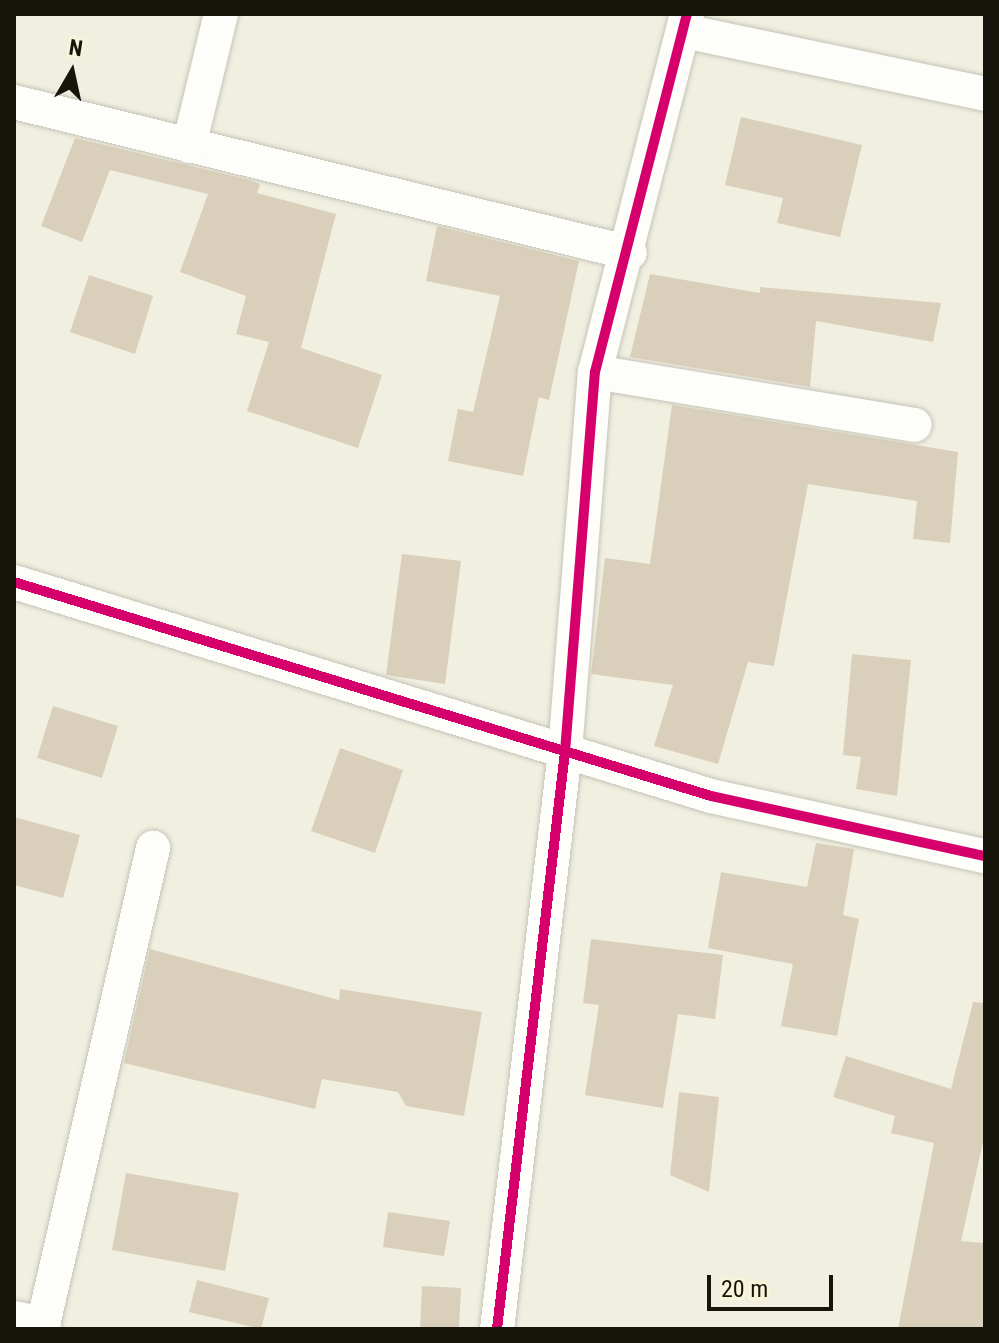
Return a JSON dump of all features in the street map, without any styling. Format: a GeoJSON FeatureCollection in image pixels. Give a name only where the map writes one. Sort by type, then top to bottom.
{"type":"FeatureCollection","features":[{"type":"Feature","properties":{"kind":"street"},"geometry":{"type":"LineString","coordinates":[[189,146],[221,14]]}},
{"type":"Feature","properties":{"kind":"street"},"geometry":{"type":"LineString","coordinates":[[497,1329],[565,752],[595,372],[630,253],[685,23],[985,94]]}},
{"type":"Feature","properties":{"kind":"street"},"geometry":{"type":"LineString","coordinates":[[14,102],[630,253]]}},
{"type":"Feature","properties":{"kind":"street"},"geometry":{"type":"LineString","coordinates":[[595,372],[915,425]]}},
{"type":"Feature","properties":{"kind":"street"},"geometry":{"type":"LineString","coordinates":[[14,582],[711,796],[985,856]]}},
{"type":"Feature","properties":{"kind":"street"},"geometry":{"type":"LineString","coordinates":[[14,1323],[41,1329],[153,848]]}},
{"type":"Feature","properties":{"kind":"building"},"geometry":{"type":"Polygon","coordinates":[[[741,117],[862,145],[840,237],[777,223],[783,198],[725,185],[741,117]]]}},
{"type":"Feature","properties":{"kind":"building"},"geometry":{"type":"Polygon","coordinates":[[[75,138],[249,180],[260,184],[257,193],[336,214],[301,348],[382,375],[358,448],[247,411],[269,342],[236,334],[246,296],[180,272],[208,194],[110,170],[82,242],[41,226],[75,138]]]}},
{"type":"Feature","properties":{"kind":"building"},"geometry":{"type":"Polygon","coordinates":[[[437,226],[579,261],[549,400],[539,397],[523,476],[448,461],[458,409],[473,412],[500,296],[426,281],[437,226]]]}},
{"type":"Feature","properties":{"kind":"building"},"geometry":{"type":"Polygon","coordinates":[[[650,274],[760,293],[760,287],[941,303],[933,342],[816,321],[810,387],[630,357],[650,274]]]}},
{"type":"Feature","properties":{"kind":"building"},"geometry":{"type":"Polygon","coordinates":[[[89,275],[153,296],[135,354],[70,332],[89,275]]]}},
{"type":"Feature","properties":{"kind":"building"},"geometry":{"type":"Polygon","coordinates":[[[672,405],[958,452],[950,543],[913,539],[917,501],[808,484],[774,666],[748,662],[718,764],[654,746],[673,685],[591,674],[605,558],[650,564],[672,405]]]}},
{"type":"Feature","properties":{"kind":"building"},"geometry":{"type":"Polygon","coordinates":[[[402,554],[461,561],[445,684],[386,675],[402,554]]]}},
{"type":"Feature","properties":{"kind":"building"},"geometry":{"type":"Polygon","coordinates":[[[852,654],[911,660],[897,796],[856,789],[861,757],[843,755],[852,654]]]}},
{"type":"Feature","properties":{"kind":"building"},"geometry":{"type":"Polygon","coordinates":[[[53,706],[118,726],[102,778],[37,758],[53,706]]]}},
{"type":"Feature","properties":{"kind":"building"},"geometry":{"type":"Polygon","coordinates":[[[340,748],[403,770],[375,853],[311,831],[340,748]]]}},
{"type":"Feature","properties":{"kind":"building"},"geometry":{"type":"Polygon","coordinates":[[[14,817],[80,835],[63,898],[14,885],[14,817]]]}},
{"type":"Feature","properties":{"kind":"building"},"geometry":{"type":"Polygon","coordinates":[[[816,843],[854,849],[843,915],[859,919],[837,1036],[781,1026],[793,964],[708,948],[721,872],[807,887],[816,843]]]}},
{"type":"Feature","properties":{"kind":"building"},"geometry":{"type":"Polygon","coordinates":[[[591,939],[723,955],[715,1019],[678,1014],[663,1108],[585,1095],[599,1005],[583,1003],[591,939]]]}},
{"type":"Feature","properties":{"kind":"building"},"geometry":{"type":"Polygon","coordinates":[[[150,949],[339,1000],[340,989],[482,1012],[464,1116],[406,1106],[398,1092],[322,1079],[315,1109],[124,1063],[150,949]]]}},
{"type":"Feature","properties":{"kind":"building"},"geometry":{"type":"Polygon","coordinates":[[[973,1002],[985,1003],[985,1133],[961,1241],[985,1243],[985,1329],[898,1329],[934,1143],[891,1133],[895,1116],[833,1097],[846,1056],[951,1089],[973,1002]]]}},
{"type":"Feature","properties":{"kind":"building"},"geometry":{"type":"Polygon","coordinates":[[[679,1092],[719,1097],[709,1192],[670,1175],[679,1092]]]}},
{"type":"Feature","properties":{"kind":"building"},"geometry":{"type":"Polygon","coordinates":[[[126,1173],[239,1193],[225,1271],[112,1250],[126,1173]]]}},
{"type":"Feature","properties":{"kind":"building"},"geometry":{"type":"Polygon","coordinates":[[[388,1212],[450,1221],[444,1256],[383,1247],[388,1212]]]}},
{"type":"Feature","properties":{"kind":"building"},"geometry":{"type":"Polygon","coordinates":[[[197,1280],[269,1298],[261,1329],[189,1312],[197,1280]]]}},
{"type":"Feature","properties":{"kind":"building"},"geometry":{"type":"Polygon","coordinates":[[[422,1286],[461,1288],[459,1329],[420,1329],[422,1286]]]}},
{"type":"Feature","properties":{"kind":"cycle path"},"geometry":{"type":"LineString","coordinates":[[497,1329],[565,752],[595,372],[687,14]]}},
{"type":"Feature","properties":{"kind":"cycle path"},"geometry":{"type":"LineString","coordinates":[[14,582],[711,796],[985,856]]}}]}
